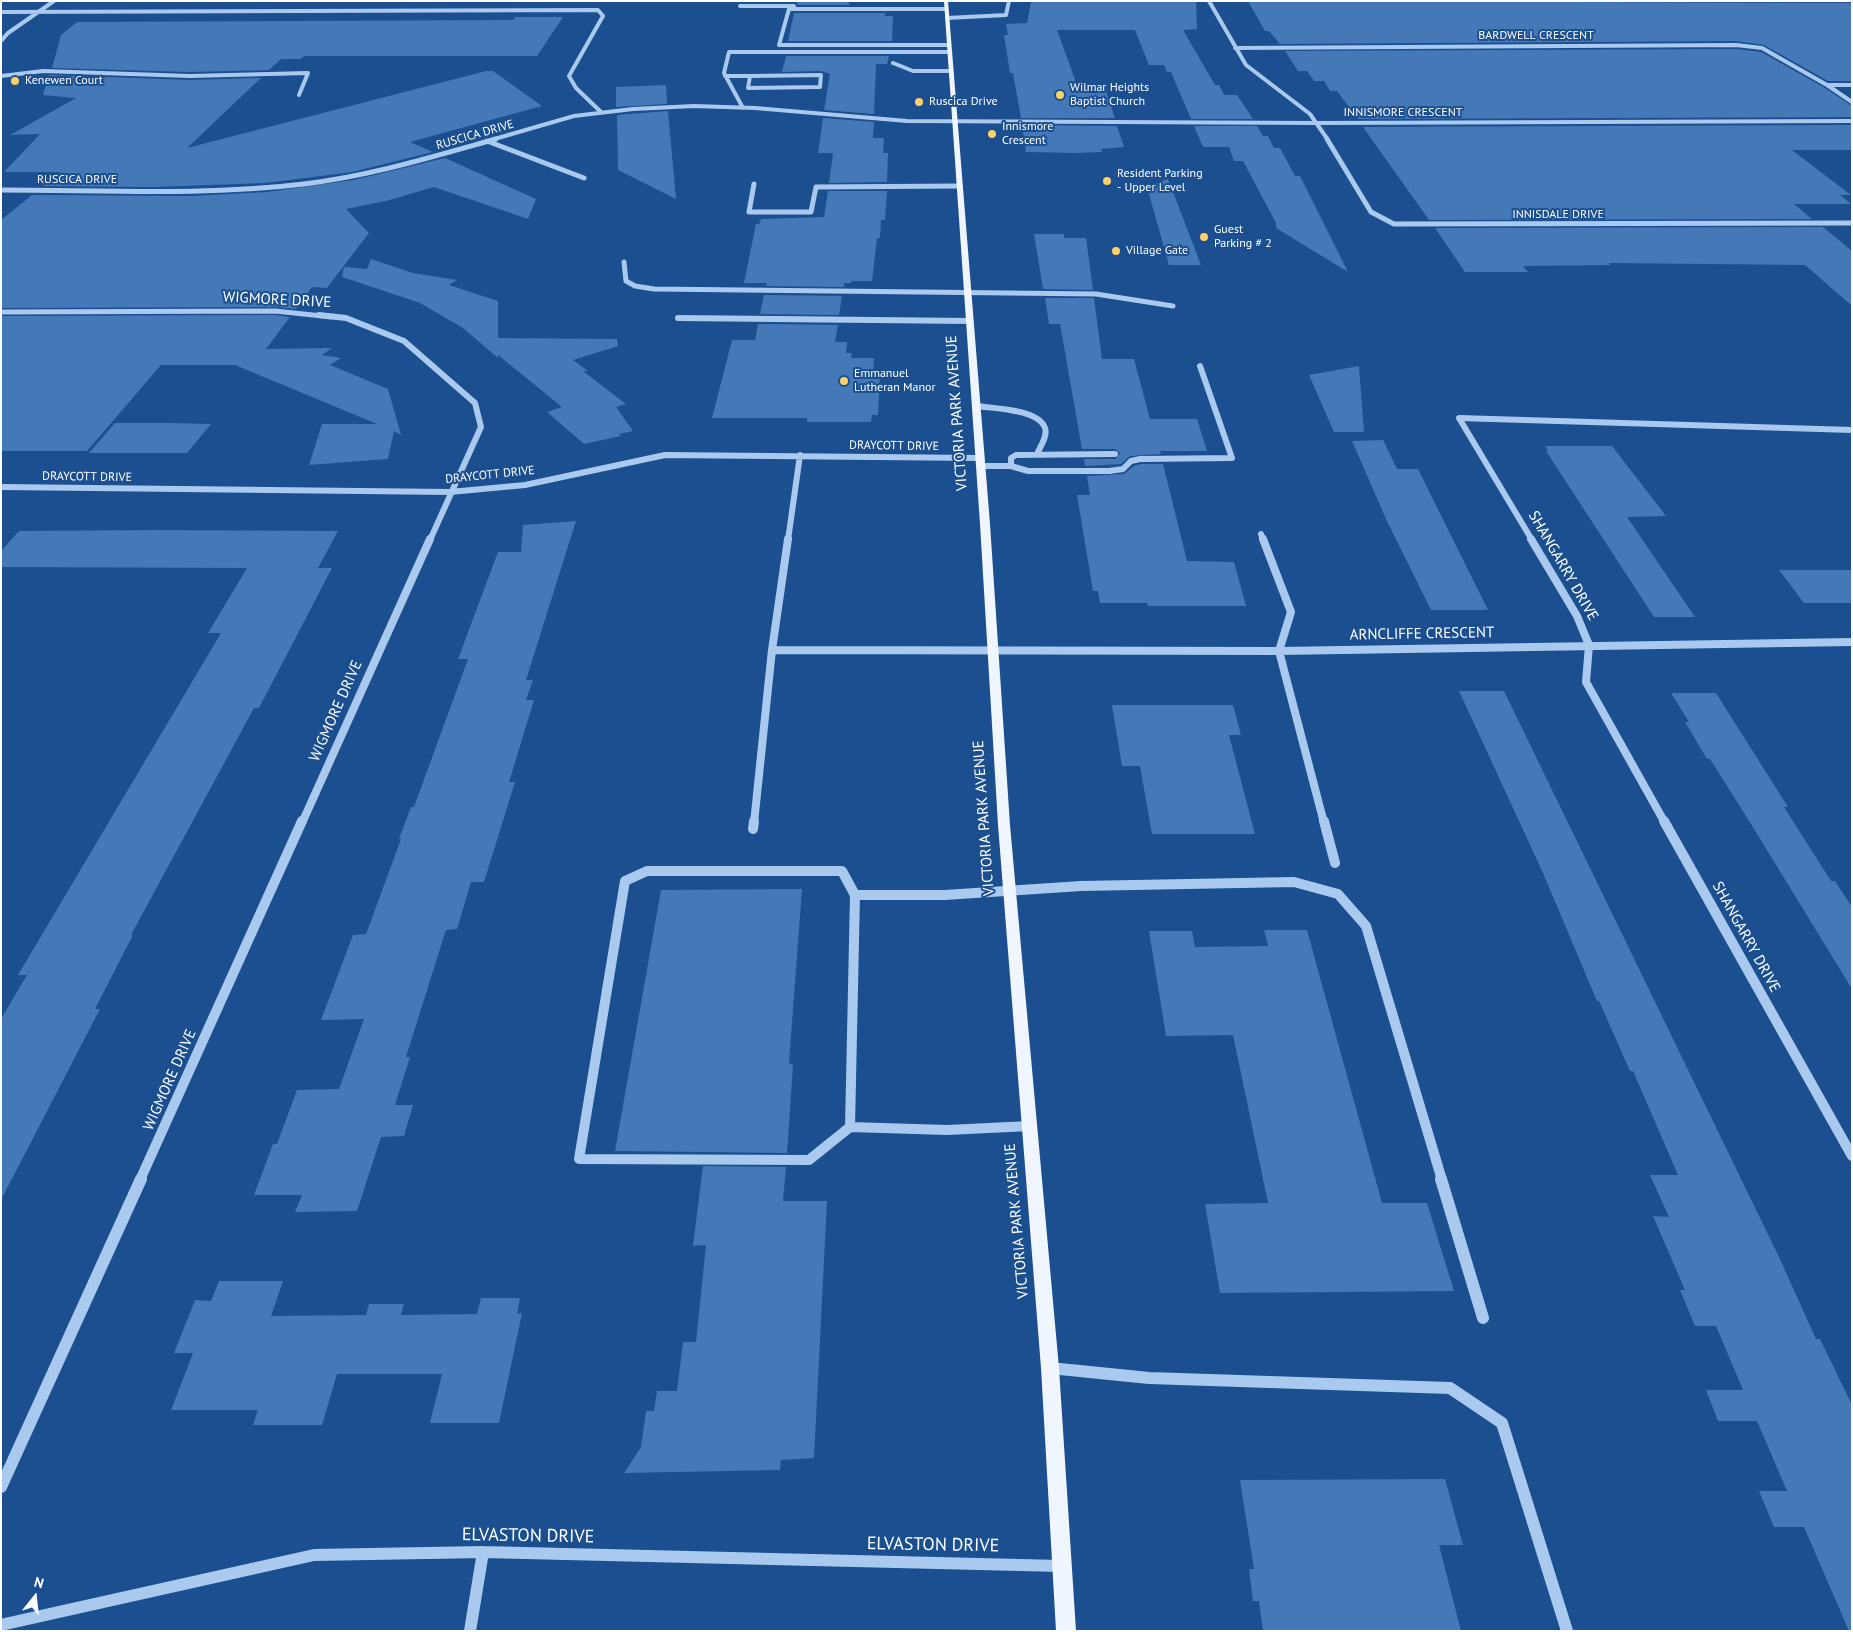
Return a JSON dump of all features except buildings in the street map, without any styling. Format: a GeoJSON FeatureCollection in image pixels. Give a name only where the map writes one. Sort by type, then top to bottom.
{"type":"FeatureCollection","features":[{"type":"Feature","properties":{"kind":"main road","name":"VICTORIA PARK AVENUE"},"geometry":{"type":"LineString","coordinates":[[946,5],[1010,890],[1050,1368],[1066,1631]]}},
{"type":"Feature","properties":{"kind":"street"},"geometry":{"type":"LineString","coordinates":[[1,41],[54,1]]}},
{"type":"Feature","properties":{"kind":"street"},"geometry":{"type":"LineString","coordinates":[[782,6],[783,1]]}},
{"type":"Feature","properties":{"kind":"street"},"geometry":{"type":"LineString","coordinates":[[947,18],[1006,15],[1009,1]]}},
{"type":"Feature","properties":{"kind":"street","name":"INNISDALE DRIVE"},"geometry":{"type":"LineString","coordinates":[[1209,1],[1246,65],[1294,100],[1318,123],[1371,212],[1394,224],[1852,223]]}},
{"type":"Feature","properties":{"kind":"street"},"geometry":{"type":"LineString","coordinates":[[407,9],[413,2]]}},
{"type":"Feature","properties":{"kind":"street"},"geometry":{"type":"LineString","coordinates":[[740,6],[946,5]]}},
{"type":"Feature","properties":{"kind":"street"},"geometry":{"type":"LineString","coordinates":[[946,5],[789,10],[779,46],[949,49]]}},
{"type":"Feature","properties":{"kind":"street"},"geometry":{"type":"LineString","coordinates":[[1,12],[407,9],[598,10],[603,16],[569,76],[576,88],[601,112]]}},
{"type":"Feature","properties":{"kind":"street","name":"BARDWELL CRESCENT"},"geometry":{"type":"LineString","coordinates":[[1235,48],[1736,45],[1762,48],[1827,85]]}},
{"type":"Feature","properties":{"kind":"street"},"geometry":{"type":"LineString","coordinates":[[743,108],[724,73],[729,52],[906,52],[949,49]]}},
{"type":"Feature","properties":{"kind":"street"},"geometry":{"type":"LineString","coordinates":[[906,52],[898,56],[894,62],[900,68],[951,71]]}},
{"type":"Feature","properties":{"kind":"street"},"geometry":{"type":"LineString","coordinates":[[1,76],[43,71],[190,76],[308,73],[299,95]]}},
{"type":"Feature","properties":{"kind":"street"},"geometry":{"type":"LineString","coordinates":[[725,76],[821,75],[820,87],[748,88],[750,76]]}},
{"type":"Feature","properties":{"kind":"street"},"geometry":{"type":"LineString","coordinates":[[1827,85],[1852,85]]}},
{"type":"Feature","properties":{"kind":"street"},"geometry":{"type":"LineString","coordinates":[[1827,85],[1852,102]]}},
{"type":"Feature","properties":{"kind":"street","name":"RUSCICA DRIVE"},"geometry":{"type":"LineString","coordinates":[[1,190],[236,190],[305,184],[392,169],[574,116],[601,112],[684,107],[743,108],[868,120],[954,121]]}},
{"type":"Feature","properties":{"kind":"street","name":"INNISMORE CRESCENT"},"geometry":{"type":"LineString","coordinates":[[954,121],[1318,123],[1852,121]]}},
{"type":"Feature","properties":{"kind":"street"},"geometry":{"type":"LineString","coordinates":[[487,141],[584,178]]}},
{"type":"Feature","properties":{"kind":"street"},"geometry":{"type":"LineString","coordinates":[[754,184],[749,212],[811,212],[816,187],[959,186]]}},
{"type":"Feature","properties":{"kind":"street"},"geometry":{"type":"LineString","coordinates":[[624,262],[626,280],[635,286],[654,289],[967,291],[1096,294],[1173,306]]}},
{"type":"Feature","properties":{"kind":"street","name":"WIGMORE DRIVE"},"geometry":{"type":"LineString","coordinates":[[1,312],[275,311],[346,318],[404,341],[475,403],[481,428],[450,492],[1,1487]]}},
{"type":"Feature","properties":{"kind":"street"},"geometry":{"type":"LineString","coordinates":[[678,318],[970,321]]}},
{"type":"Feature","properties":{"kind":"street","name":"DRAYCOTT DRIVE"},"geometry":{"type":"LineString","coordinates":[[1,487],[450,492],[525,485],[665,455],[800,455],[980,462],[1011,466],[1028,471],[1109,471],[1123,469],[1131,461],[1140,459],[1232,458],[1200,366]]}},
{"type":"Feature","properties":{"kind":"street"},"geometry":{"type":"LineString","coordinates":[[976,406],[1018,412],[1041,420],[1045,426],[1046,434],[1037,454]]}},
{"type":"Feature","properties":{"kind":"street","name":"SHANGARRY DRIVE"},"geometry":{"type":"LineString","coordinates":[[1852,430],[1459,418],[1577,616],[1589,645],[1586,682],[1852,1156]]}},
{"type":"Feature","properties":{"kind":"street"},"geometry":{"type":"LineString","coordinates":[[1011,466],[1013,456],[1037,454],[1115,454]]}},
{"type":"Feature","properties":{"kind":"street"},"geometry":{"type":"LineString","coordinates":[[753,829],[772,650],[800,455]]}},
{"type":"Feature","properties":{"kind":"street"},"geometry":{"type":"LineString","coordinates":[[1261,534],[1291,612],[1279,651],[1335,863]]}},
{"type":"Feature","properties":{"kind":"street","name":"ARNCLIFFE CRESCENT"},"geometry":{"type":"LineString","coordinates":[[772,650],[1279,651],[1852,642]]}},
{"type":"Feature","properties":{"kind":"street"},"geometry":{"type":"LineString","coordinates":[[850,1127],[855,895],[842,871],[647,871],[625,882],[578,1159],[809,1160],[850,1127],[947,1130],[1030,1126]]}},
{"type":"Feature","properties":{"kind":"street"},"geometry":{"type":"LineString","coordinates":[[855,895],[945,895],[1081,886],[1294,882],[1338,894],[1366,926],[1483,1318]]}},
{"type":"Feature","properties":{"kind":"street"},"geometry":{"type":"LineString","coordinates":[[1050,1368],[1149,1378],[1450,1388],[1502,1423],[1567,1631]]}},
{"type":"Feature","properties":{"kind":"street"},"geometry":{"type":"LineString","coordinates":[[470,1631],[483,1552]]}},
{"type":"Feature","properties":{"kind":"street","name":"ELVASTON DRIVE"},"geometry":{"type":"LineString","coordinates":[[1,1625],[314,1555],[483,1552],[1061,1566]]}},
{"type":"Feature","properties":{"kind":"place","name":"Kenewen Court"},"geometry":{"type":"Point","coordinates":[15,81]}},
{"type":"Feature","properties":{"kind":"place","name":"Wilmar Heights Baptist Church"},"geometry":{"type":"Point","coordinates":[1060,95]}},
{"type":"Feature","properties":{"kind":"place","name":"Ruscica Drive"},"geometry":{"type":"Point","coordinates":[919,102]}},
{"type":"Feature","properties":{"kind":"place","name":"Innismore Crescent"},"geometry":{"type":"Point","coordinates":[992,134]}},
{"type":"Feature","properties":{"kind":"place","name":"Resident Parking - Upper Level"},"geometry":{"type":"Point","coordinates":[1107,181]}},
{"type":"Feature","properties":{"kind":"place","name":"Guest Parking # 2"},"geometry":{"type":"Point","coordinates":[1204,237]}},
{"type":"Feature","properties":{"kind":"place","name":"Village Gate"},"geometry":{"type":"Point","coordinates":[1116,251]}},
{"type":"Feature","properties":{"kind":"place","name":"Emmanuel Lutheran Manor"},"geometry":{"type":"Point","coordinates":[844,381]}}]}
